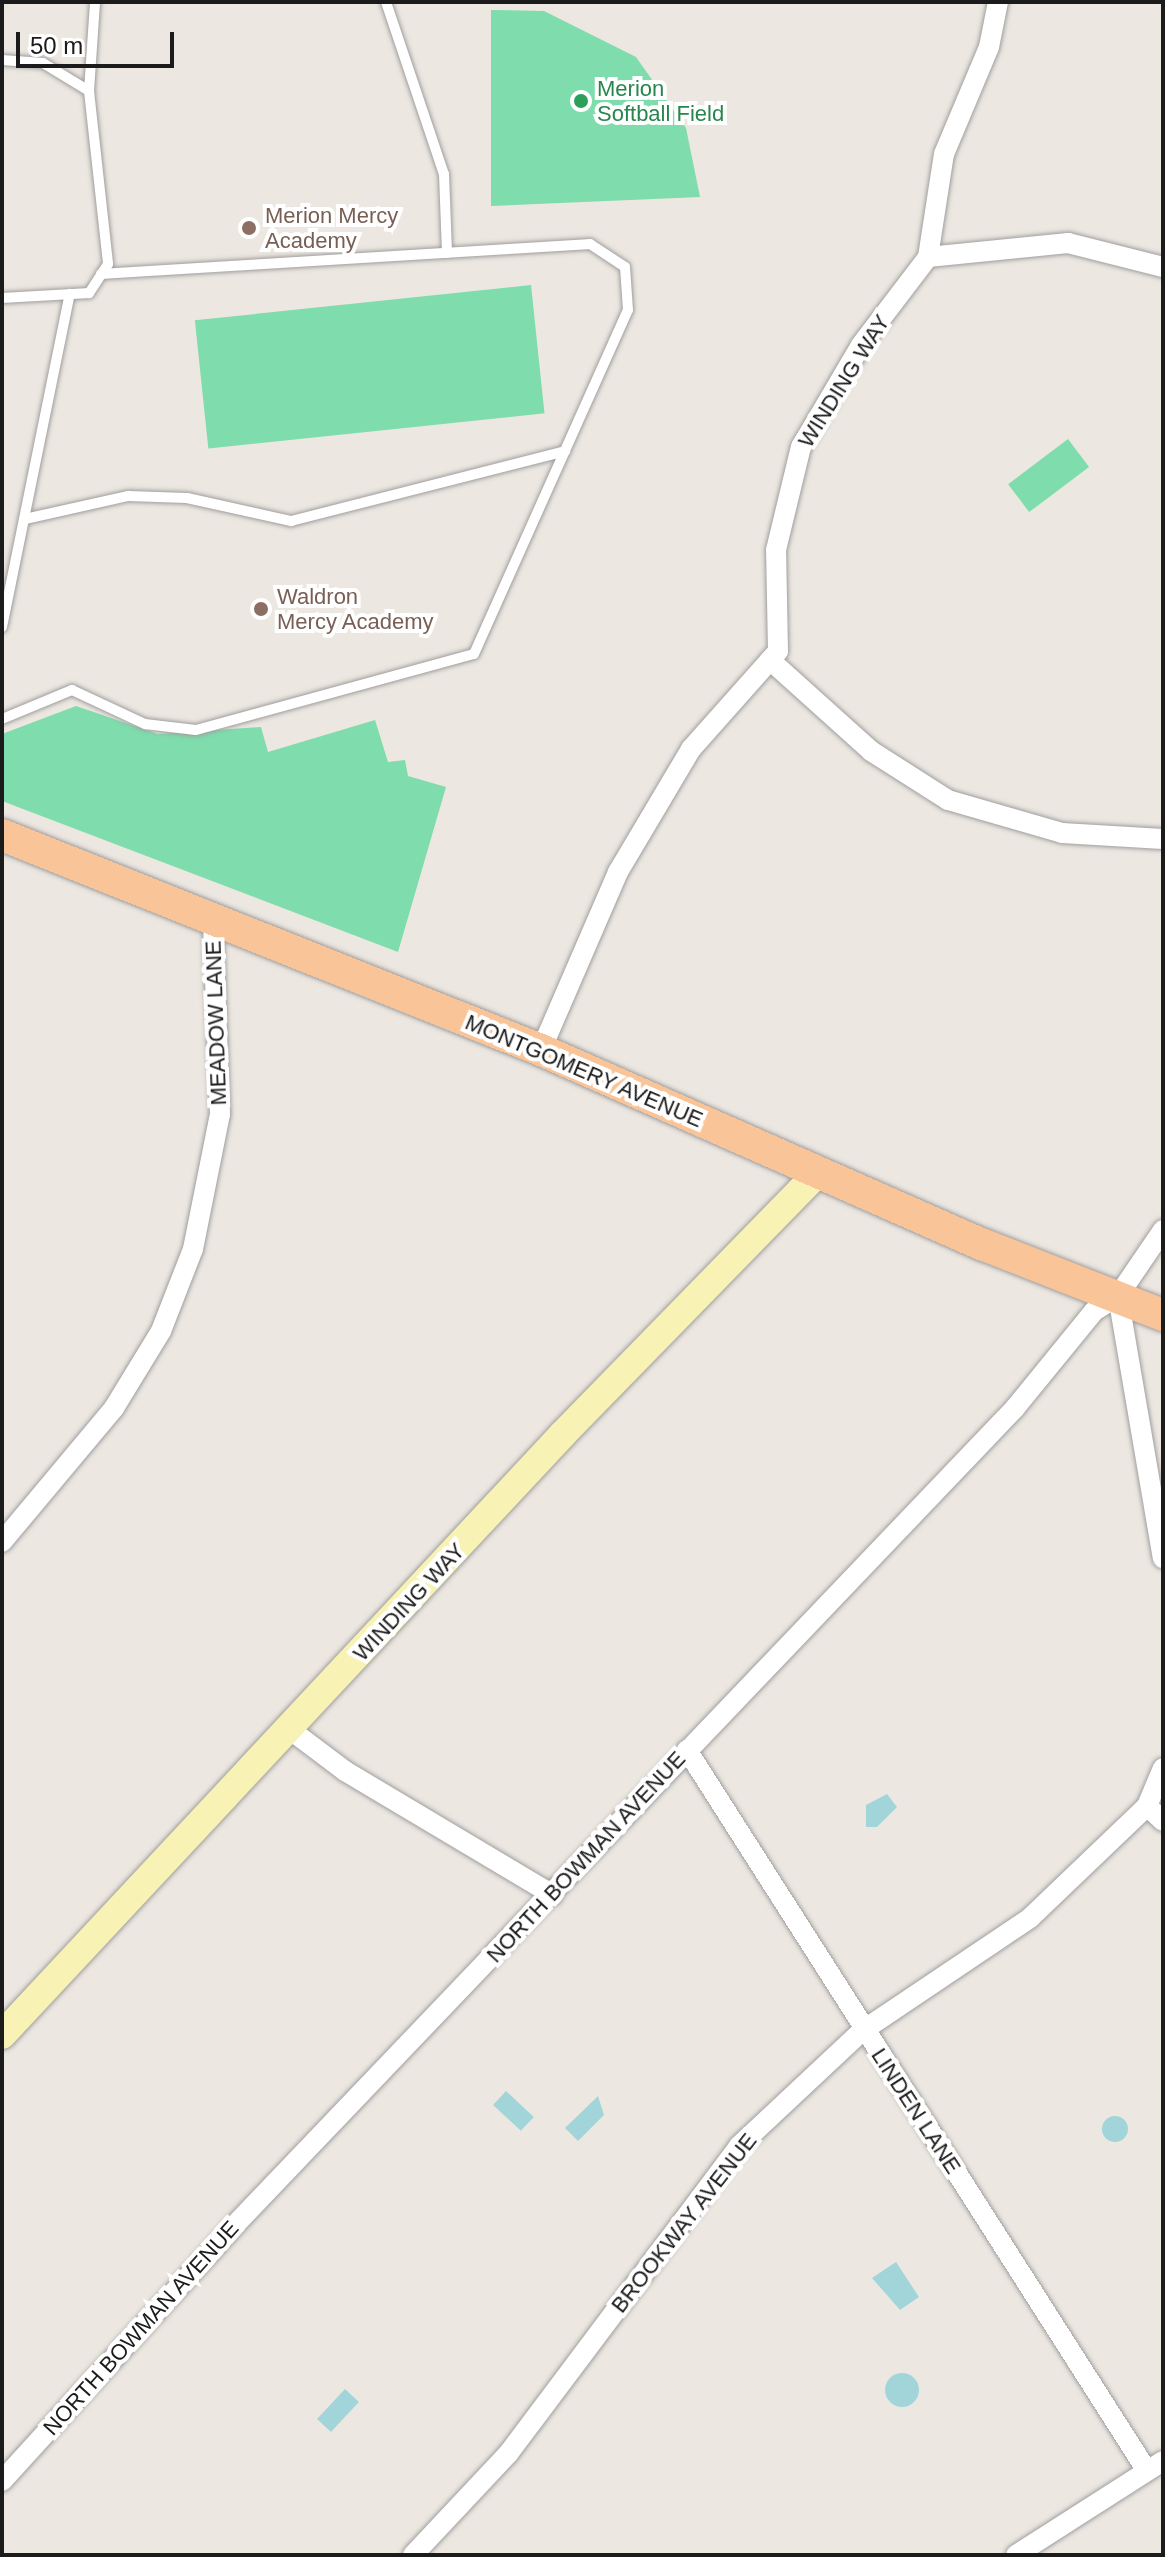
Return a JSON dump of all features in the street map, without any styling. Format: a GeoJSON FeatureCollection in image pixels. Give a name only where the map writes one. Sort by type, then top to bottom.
{"type":"FeatureCollection","features":[{"type":"Feature","properties":{"kind":"main road","name":"MONTGOMERY AVENUE"},"geometry":{"type":"LineString","coordinates":[[2,835],[213,922],[541,1050],[819,1172],[1163,1315]]}},
{"type":"Feature","properties":{"kind":"street","name":"WINDING WAY"},"geometry":{"type":"LineString","coordinates":[[770,660],[778,651],[776,550],[801,447],[861,345],[928,257],[944,154],[989,47],[998,2]]}},
{"type":"Feature","properties":{"kind":"street"},"geometry":{"type":"LineString","coordinates":[[928,257],[1068,243],[1163,267]]}},
{"type":"Feature","properties":{"kind":"street"},"geometry":{"type":"LineString","coordinates":[[541,1050],[618,872],[691,749],[770,660],[871,751],[948,800],[1062,833],[1163,839]]}},
{"type":"Feature","properties":{"kind":"street","name":"MEADOW LANE"},"geometry":{"type":"LineString","coordinates":[[2,1542],[114,1408],[161,1331],[193,1249],[220,1114],[213,922]]}},
{"type":"Feature","properties":{"kind":"street","name":"WINDING WAY"},"geometry":{"type":"LineString","coordinates":[[2,2035],[292,1731],[563,1434],[819,1172]]}},
{"type":"Feature","properties":{"kind":"street","name":"NORTH BOWMAN AVENUE"},"geometry":{"type":"LineString","coordinates":[[2,2481],[232,2228],[1015,1408],[1094,1311],[1118,1296],[1163,1230]]}},
{"type":"Feature","properties":{"kind":"street"},"geometry":{"type":"LineString","coordinates":[[1118,1296],[1163,1558]]}},
{"type":"Feature","properties":{"kind":"street"},"geometry":{"type":"LineString","coordinates":[[292,1731],[345,1771],[553,1895]]}},
{"type":"Feature","properties":{"kind":"street","name":"LINDEN LANE"},"geometry":{"type":"LineString","coordinates":[[687,1750],[863,2030],[1155,2466]]}},
{"type":"Feature","properties":{"kind":"street","name":"BROOKWAY AVENUE"},"geometry":{"type":"LineString","coordinates":[[413,2555],[508,2454],[739,2146],[863,2030],[1030,1918],[1147,1806],[1163,1768]]}},
{"type":"Feature","properties":{"kind":"street"},"geometry":{"type":"LineString","coordinates":[[1147,1806],[1163,1821]]}},
{"type":"Feature","properties":{"kind":"street"},"geometry":{"type":"LineString","coordinates":[[1020,2554],[1155,2466]]}},
{"type":"Feature","properties":{"kind":"lane"},"geometry":{"type":"LineString","coordinates":[[2,298],[89,293],[108,264],[89,91],[95,2]]}},
{"type":"Feature","properties":{"kind":"lane"},"geometry":{"type":"LineString","coordinates":[[386,2],[444,174],[447,253]]}},
{"type":"Feature","properties":{"kind":"lane"},"geometry":{"type":"LineString","coordinates":[[2,60],[43,63],[89,91]]}},
{"type":"Feature","properties":{"kind":"lane"},"geometry":{"type":"LineString","coordinates":[[2,719],[72,690],[145,724],[213,727],[469,657],[488,625],[628,310],[625,267],[590,244],[101,274]]}},
{"type":"Feature","properties":{"kind":"lane"},"geometry":{"type":"LineString","coordinates":[[2,627],[70,294]]}},
{"type":"Feature","properties":{"kind":"lane"},"geometry":{"type":"LineString","coordinates":[[25,519],[128,496],[187,498],[291,521],[565,451]]}},
{"type":"Feature","properties":{"kind":"green space","name":"Merion Softball Field"},"geometry":{"type":"Polygon","coordinates":[[[491,10],[544,11],[636,57],[686,128],[700,197],[491,206],[491,10]]]}},
{"type":"Feature","properties":{"kind":"green space"},"geometry":{"type":"Polygon","coordinates":[[[531,285],[544,413],[208,449],[195,320],[531,285]]]}},
{"type":"Feature","properties":{"kind":"green space"},"geometry":{"type":"Polygon","coordinates":[[[1068,439],[1089,467],[1029,512],[1008,484],[1068,439]]]}},
{"type":"Feature","properties":{"kind":"green space"},"geometry":{"type":"Polygon","coordinates":[[[76,706],[158,734],[261,727],[268,752],[375,720],[388,762],[405,760],[408,776],[446,787],[398,952],[2,801],[2,734],[76,706]]]}},
{"type":"Feature","properties":{"kind":"water"},"geometry":{"type":"Polygon","coordinates":[[[887,1794],[897,1807],[877,1827],[866,1827],[866,1805],[887,1794]]]}},
{"type":"Feature","properties":{"kind":"water"},"geometry":{"type":"Polygon","coordinates":[[[506,2091],[534,2117],[521,2131],[493,2105],[506,2091]]]}},
{"type":"Feature","properties":{"kind":"water"},"geometry":{"type":"Polygon","coordinates":[[[598,2096],[604,2115],[578,2141],[565,2128],[598,2096]]]}},
{"type":"Feature","properties":{"kind":"water"},"geometry":{"type":"Polygon","coordinates":[[[1115,2116],[1124,2120],[1128,2129],[1124,2138],[1115,2142],[1106,2138],[1102,2129],[1106,2120],[1115,2116]]]}},
{"type":"Feature","properties":{"kind":"water"},"geometry":{"type":"Polygon","coordinates":[[[896,2262],[919,2297],[900,2310],[872,2278],[896,2262]]]}},
{"type":"Feature","properties":{"kind":"water"},"geometry":{"type":"Polygon","coordinates":[[[902,2373],[914,2378],[919,2390],[914,2402],[902,2407],[890,2402],[885,2390],[890,2378],[902,2373]]]}},
{"type":"Feature","properties":{"kind":"water"},"geometry":{"type":"Polygon","coordinates":[[[345,2389],[359,2402],[331,2432],[317,2419],[345,2389]]]}},
{"type":"Feature","properties":{"kind":"place","name":"Merion Softball Field"},"geometry":{"type":"Point","coordinates":[581,101]}},
{"type":"Feature","properties":{"kind":"place","name":"Merion Mercy Academy"},"geometry":{"type":"Point","coordinates":[249,228]}},
{"type":"Feature","properties":{"kind":"place","name":"Waldron Mercy Academy"},"geometry":{"type":"Point","coordinates":[261,609]}}]}
